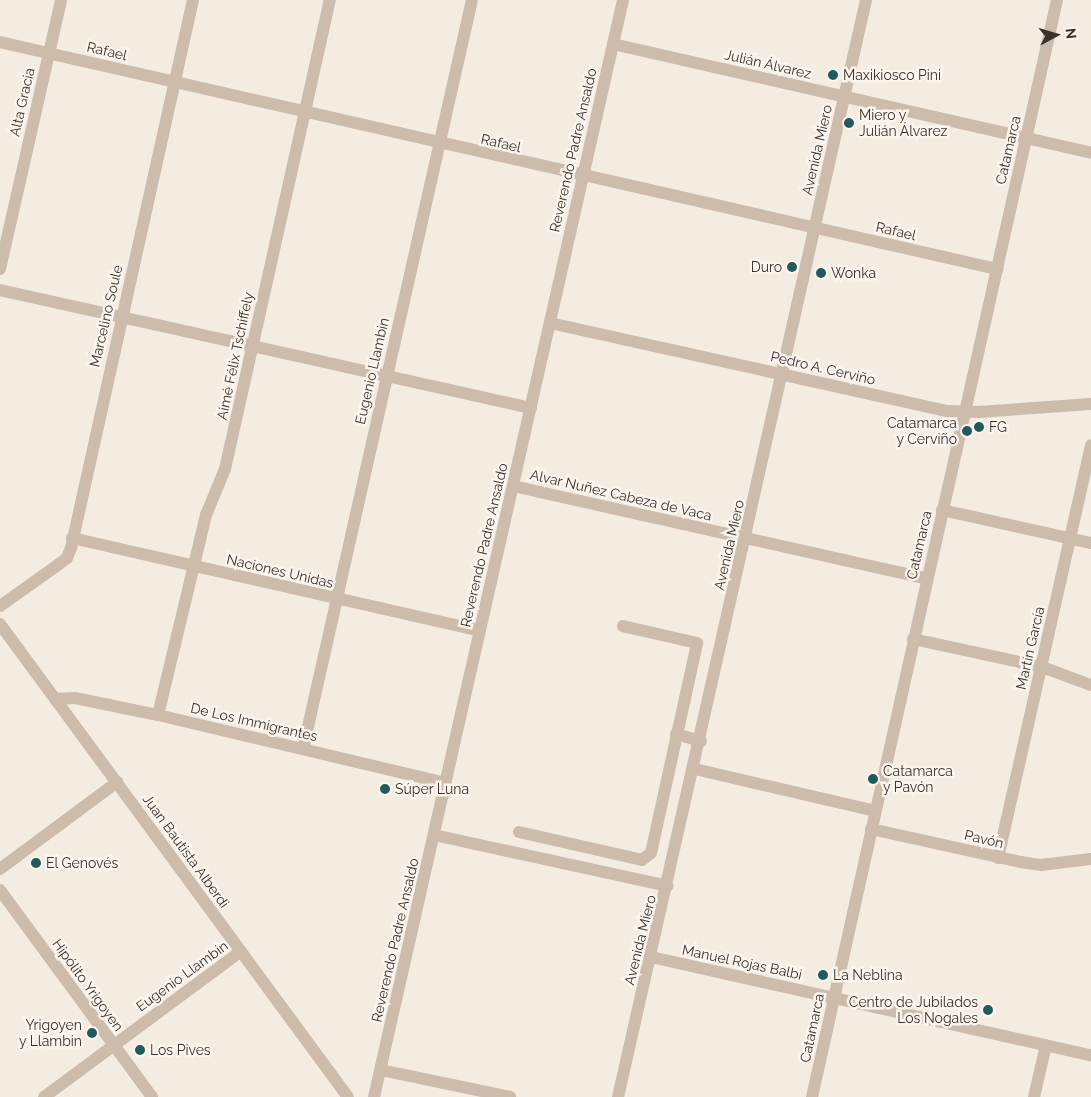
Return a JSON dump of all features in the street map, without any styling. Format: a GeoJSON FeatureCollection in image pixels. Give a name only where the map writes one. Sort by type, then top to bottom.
{"type":"FeatureCollection","features":[{"type":"Feature","properties":{"kind":"street","name":"Alta Gracia"},"geometry":{"type":"LineString","coordinates":[[0,269],[61,0]]}},
{"type":"Feature","properties":{"kind":"street","name":"Marcelino Soule"},"geometry":{"type":"LineString","coordinates":[[0,606],[67,558],[193,0]]}},
{"type":"Feature","properties":{"kind":"street","name":"Aimé Félix Tschiffely"},"geometry":{"type":"LineString","coordinates":[[158,715],[192,566],[206,515],[226,469],[330,0]]}},
{"type":"Feature","properties":{"kind":"street","name":"Eugenio Llambin"},"geometry":{"type":"LineString","coordinates":[[303,749],[472,0]]}},
{"type":"Feature","properties":{"kind":"street","name":"Reverendo Padre Ansaldo"},"geometry":{"type":"LineString","coordinates":[[374,1097],[623,0]]}},
{"type":"Feature","properties":{"kind":"street","name":"Avenida Miero"},"geometry":{"type":"LineString","coordinates":[[618,1097],[668,886],[745,539],[784,374],[866,0]]}},
{"type":"Feature","properties":{"kind":"street","name":"Catamarca"},"geometry":{"type":"LineString","coordinates":[[812,1097],[926,578],[1057,0]]}},
{"type":"Feature","properties":{"kind":"street","name":"Rafael"},"geometry":{"type":"LineString","coordinates":[[0,42],[582,177],[996,269]]}},
{"type":"Feature","properties":{"kind":"street","name":"Julián Álvarez"},"geometry":{"type":"LineString","coordinates":[[613,44],[1091,153]]}},
{"type":"Feature","properties":{"kind":"street"},"geometry":{"type":"LineString","coordinates":[[0,290],[252,348],[531,408]]}},
{"type":"Feature","properties":{"kind":"street","name":"Pedro A. Cerviño"},"geometry":{"type":"LineString","coordinates":[[550,323],[963,413],[1091,404]]}},
{"type":"Feature","properties":{"kind":"street","name":"Martín García"},"geometry":{"type":"LineString","coordinates":[[998,858],[1091,445]]}},
{"type":"Feature","properties":{"kind":"street","name":"Alvar Nuñez Cabeza de Vaca"},"geometry":{"type":"LineString","coordinates":[[513,486],[926,578]]}},
{"type":"Feature","properties":{"kind":"street"},"geometry":{"type":"LineString","coordinates":[[942,510],[1091,543]]}},
{"type":"Feature","properties":{"kind":"street","name":"Naciones Unidas"},"geometry":{"type":"LineString","coordinates":[[72,538],[480,631]]}},
{"type":"Feature","properties":{"kind":"street","name":"Juan Bautista Alberdi"},"geometry":{"type":"LineString","coordinates":[[0,624],[348,1097]]}},
{"type":"Feature","properties":{"kind":"street"},"geometry":{"type":"LineString","coordinates":[[519,832],[647,858],[651,853],[697,643],[623,626]]}},
{"type":"Feature","properties":{"kind":"street"},"geometry":{"type":"LineString","coordinates":[[913,639],[1042,667],[1091,685]]}},
{"type":"Feature","properties":{"kind":"street","name":"De Los Immigrantes"},"geometry":{"type":"LineString","coordinates":[[55,699],[76,698],[158,715],[446,783]]}},
{"type":"Feature","properties":{"kind":"street"},"geometry":{"type":"LineString","coordinates":[[676,734],[701,741]]}},
{"type":"Feature","properties":{"kind":"street"},"geometry":{"type":"LineString","coordinates":[[694,769],[875,811]]}},
{"type":"Feature","properties":{"kind":"street"},"geometry":{"type":"LineString","coordinates":[[0,869],[117,782]]}},
{"type":"Feature","properties":{"kind":"street","name":"Pavón"},"geometry":{"type":"LineString","coordinates":[[871,829],[998,858],[1041,865],[1091,859]]}},
{"type":"Feature","properties":{"kind":"street"},"geometry":{"type":"LineString","coordinates":[[434,835],[668,886]]}},
{"type":"Feature","properties":{"kind":"street","name":"Hipólito Yrigoyen"},"geometry":{"type":"LineString","coordinates":[[0,890],[152,1097]]}},
{"type":"Feature","properties":{"kind":"street","name":"Eugenio Llambin"},"geometry":{"type":"LineString","coordinates":[[44,1097],[241,951]]}},
{"type":"Feature","properties":{"kind":"street","name":"Manuel Rojas Balbi"},"geometry":{"type":"LineString","coordinates":[[651,957],[1091,1055]]}},
{"type":"Feature","properties":{"kind":"street"},"geometry":{"type":"LineString","coordinates":[[1034,1097],[1046,1045]]}},
{"type":"Feature","properties":{"kind":"street"},"geometry":{"type":"LineString","coordinates":[[381,1070],[510,1097]]}},
{"type":"Feature","properties":{"kind":"place","name":"Maxikiosco Pini"},"geometry":{"type":"Point","coordinates":[833,75]}},
{"type":"Feature","properties":{"kind":"place","name":"Miero y Julián Álvarez"},"geometry":{"type":"Point","coordinates":[849,123]}},
{"type":"Feature","properties":{"kind":"place","name":"Duro"},"geometry":{"type":"Point","coordinates":[792,267]}},
{"type":"Feature","properties":{"kind":"place","name":"Wonka"},"geometry":{"type":"Point","coordinates":[821,273]}},
{"type":"Feature","properties":{"kind":"place","name":"FG"},"geometry":{"type":"Point","coordinates":[979,427]}},
{"type":"Feature","properties":{"kind":"place","name":"Catamarca y Cerviño"},"geometry":{"type":"Point","coordinates":[967,431]}},
{"type":"Feature","properties":{"kind":"place","name":"Catamarca y Pavón"},"geometry":{"type":"Point","coordinates":[873,779]}},
{"type":"Feature","properties":{"kind":"place","name":"Súper Luna"},"geometry":{"type":"Point","coordinates":[385,789]}},
{"type":"Feature","properties":{"kind":"place","name":"El Genovés"},"geometry":{"type":"Point","coordinates":[36,863]}},
{"type":"Feature","properties":{"kind":"place","name":"La Neblina"},"geometry":{"type":"Point","coordinates":[823,975]}},
{"type":"Feature","properties":{"kind":"place","name":"Centro de Jubilados Los Nogales"},"geometry":{"type":"Point","coordinates":[988,1010]}},
{"type":"Feature","properties":{"kind":"place","name":"Yrigoyen y Llambin"},"geometry":{"type":"Point","coordinates":[92,1033]}},
{"type":"Feature","properties":{"kind":"place","name":"Los Pives"},"geometry":{"type":"Point","coordinates":[140,1050]}}]}
